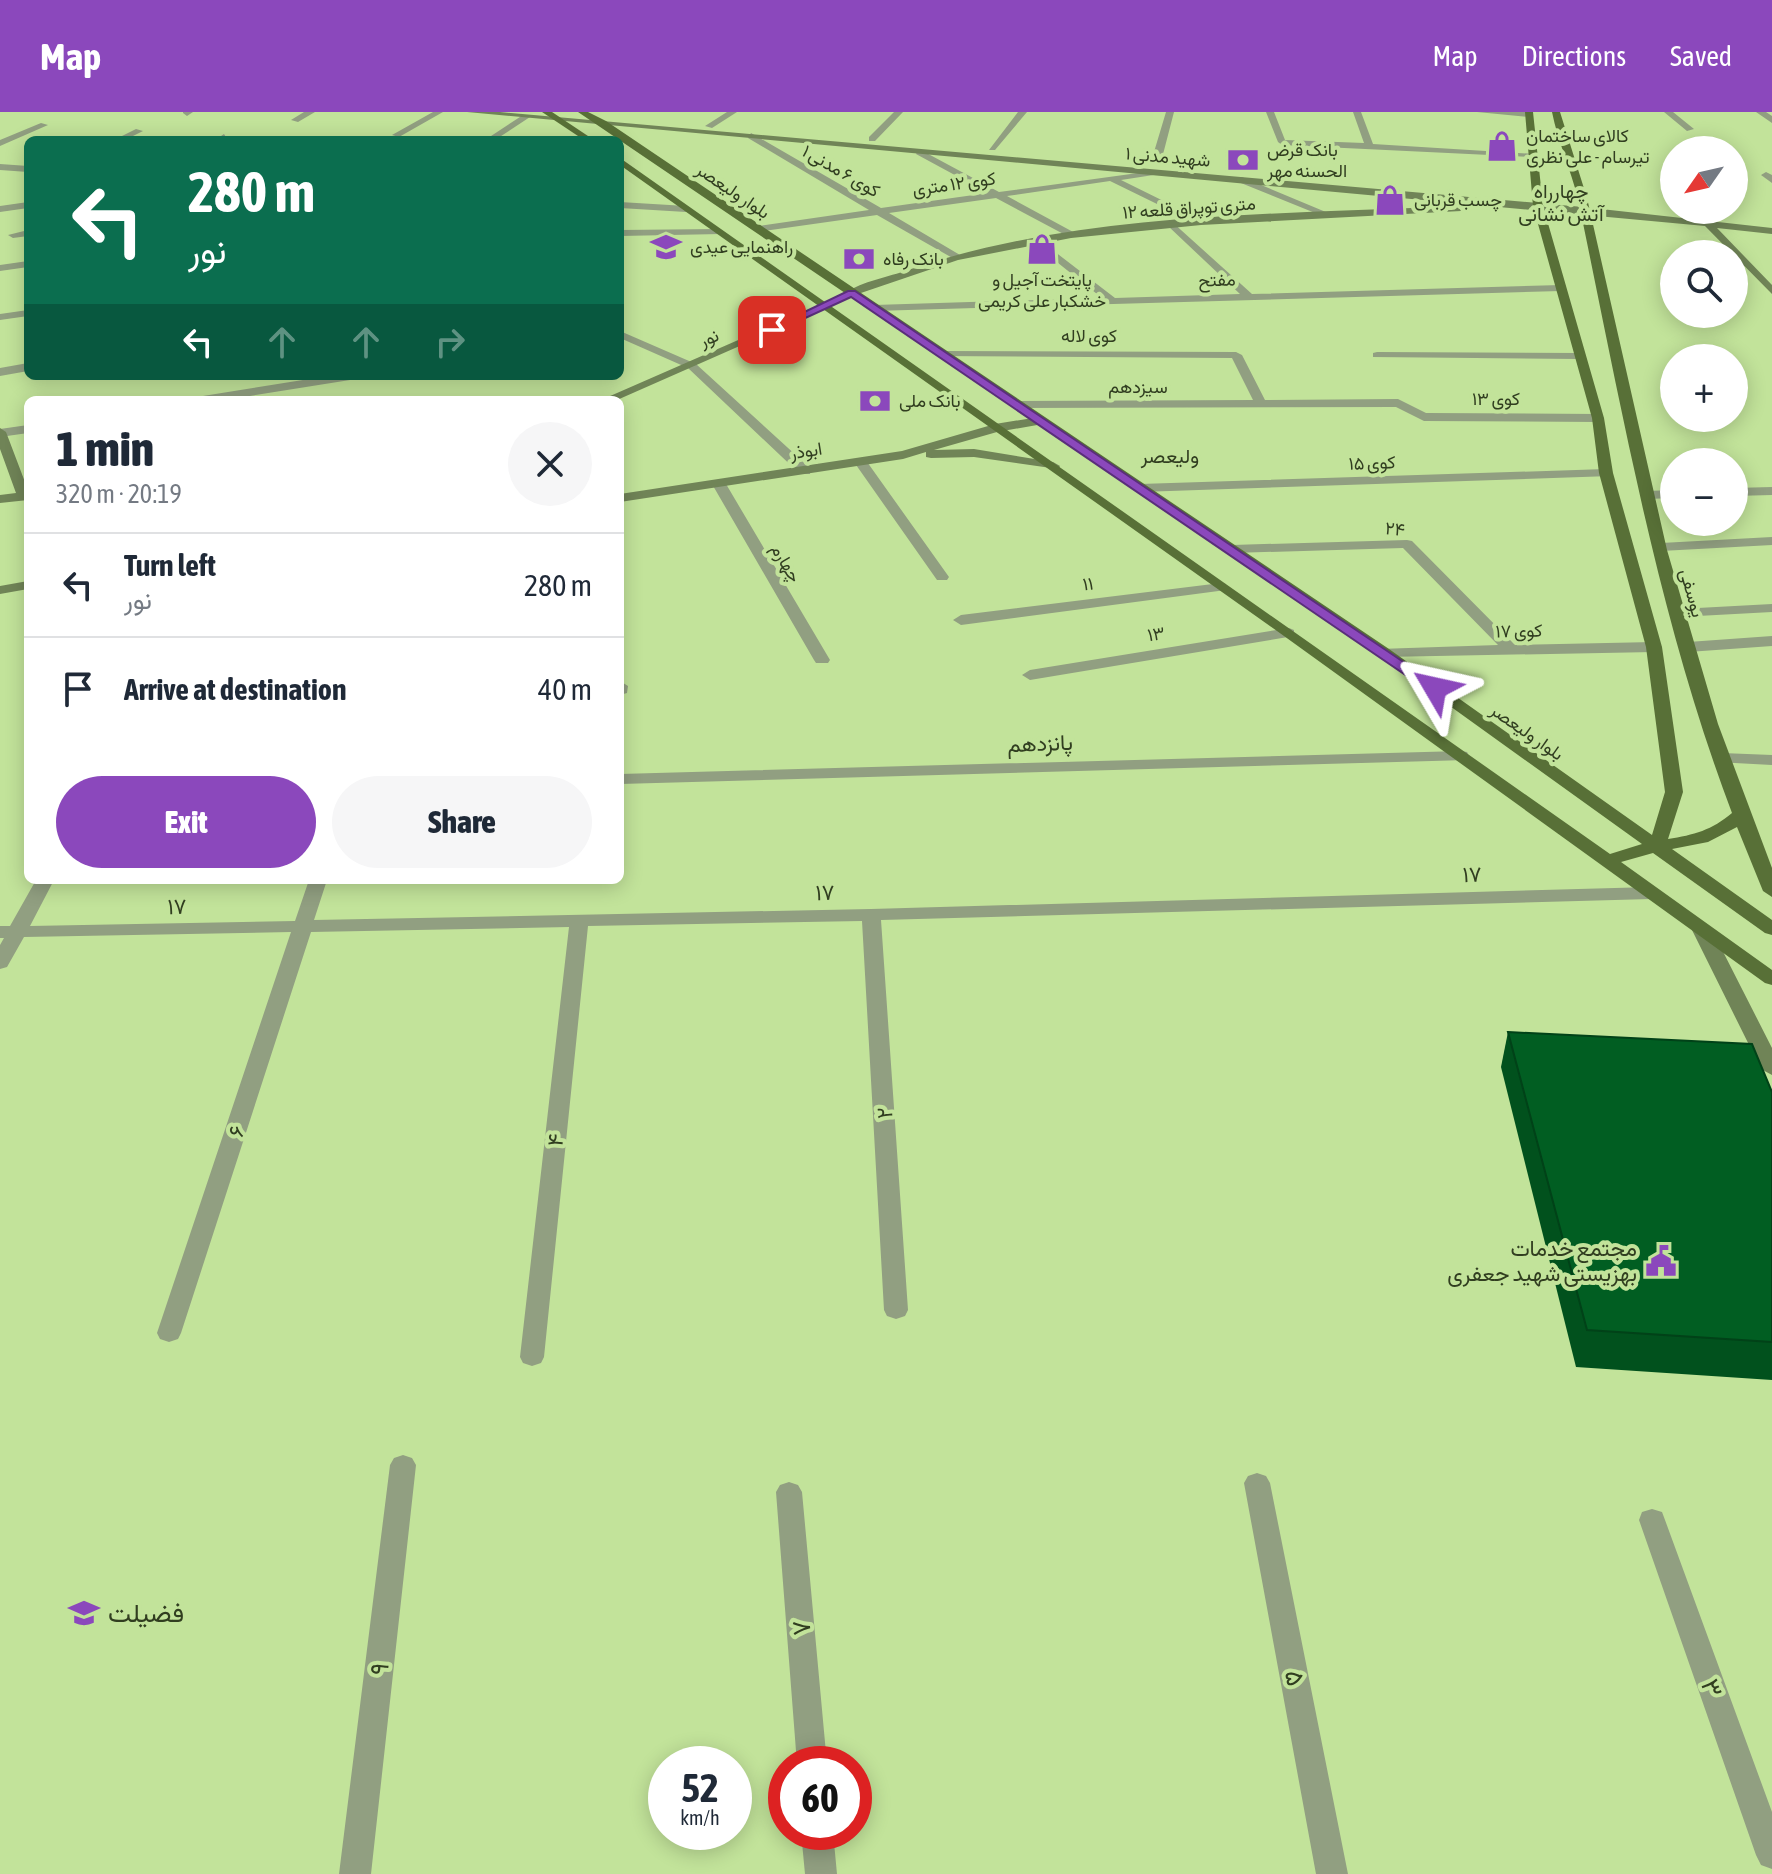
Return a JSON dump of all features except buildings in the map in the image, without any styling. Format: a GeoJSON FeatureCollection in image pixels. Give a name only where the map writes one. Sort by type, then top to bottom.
{"type":"FeatureCollection","features":[{"type":"Feature","properties":{"kind":"main road","name":"شهید مدنی ۱"},"geometry":{"type":"LineString","coordinates":[[471,112],[1087,167],[1156,167],[1537,201]]}},
{"type":"Feature","properties":{"kind":"main road"},"geometry":{"type":"LineString","coordinates":[[546,112],[562,119],[585,136]]}},
{"type":"Feature","properties":{"kind":"main road","name":"شهید مدنی ۱"},"geometry":{"type":"LineString","coordinates":[[581,112],[709,126],[1098,157],[1239,179],[1660,208]]}},
{"type":"Feature","properties":{"kind":"main road","name":"بلوار ولیعصر"},"geometry":{"type":"LineString","coordinates":[[581,112],[620,136]]}},
{"type":"Feature","properties":{"kind":"main road","name":"یوسفی"},"geometry":{"type":"LineString","coordinates":[[1556,112],[1561,140],[1582,204],[1596,356],[1598,418],[1606,473],[1654,647],[1674,792],[1657,846]]}},
{"type":"Feature","properties":{"kind":"main road","name":"یوسفی"},"geometry":{"type":"LineString","coordinates":[[1529,113],[1537,201],[1561,288],[1596,356],[1647,495],[1722,758],[1740,815],[1772,891]]}},
{"type":"Feature","properties":{"kind":"main road"},"geometry":{"type":"LineString","coordinates":[[641,152],[640,146],[645,140],[699,132]]}},
{"type":"Feature","properties":{"kind":"main road"},"geometry":{"type":"LineString","coordinates":[[1531,138],[1561,140]]}},
{"type":"Feature","properties":{"kind":"main road","name":"بلوار ولیعصر"},"geometry":{"type":"LineString","coordinates":[[624,139],[1384,652],[1772,929]]}},
{"type":"Feature","properties":{"kind":"main road"},"geometry":{"type":"LineString","coordinates":[[1087,167],[1098,157]]}},
{"type":"Feature","properties":{"kind":"main road","name":"بلوار ولیعصر"},"geometry":{"type":"LineString","coordinates":[[624,164],[1609,860],[1772,979]]}},
{"type":"Feature","properties":{"kind":"main road","name":"۱۲ متری توپراق قلعه"},"geometry":{"type":"LineString","coordinates":[[851,293],[956,257],[1071,235],[1171,224],[1537,201]]}},
{"type":"Feature","properties":{"kind":"main road","name":"شهید مدنی ۱"},"geometry":{"type":"LineString","coordinates":[[1582,204],[1660,215]]}},
{"type":"Feature","properties":{"kind":"main road"},"geometry":{"type":"LineString","coordinates":[[1748,217],[1772,220]]}},
{"type":"Feature","properties":{"kind":"main road"},"geometry":{"type":"LineString","coordinates":[[1708,224],[1723,240]]}},
{"type":"Feature","properties":{"kind":"main road","name":"شهید مدنی ۱"},"geometry":{"type":"LineString","coordinates":[[1721,224],[1772,231]]}},
{"type":"Feature","properties":{"kind":"main road"},"geometry":{"type":"LineString","coordinates":[[1748,267],[1772,291]]}},
{"type":"Feature","properties":{"kind":"main road"},"geometry":{"type":"LineString","coordinates":[[825,306],[851,293]]}},
{"type":"Feature","properties":{"kind":"main road","name":"نور"},"geometry":{"type":"LineString","coordinates":[[617,396],[825,306]]}},
{"type":"Feature","properties":{"kind":"main road","name":"ابوذر"},"geometry":{"type":"LineString","coordinates":[[624,497],[903,455],[995,428],[1039,421]]}},
{"type":"Feature","properties":{"kind":"main road"},"geometry":{"type":"LineString","coordinates":[[0,432],[24,491]]}},
{"type":"Feature","properties":{"kind":"main road"},"geometry":{"type":"LineString","coordinates":[[903,455],[974,453],[1053,466]]}},
{"type":"Feature","properties":{"kind":"main road"},"geometry":{"type":"LineString","coordinates":[[0,499],[24,496]]}},
{"type":"Feature","properties":{"kind":"main road"},"geometry":{"type":"LineString","coordinates":[[0,590],[24,586]]}},
{"type":"Feature","properties":{"kind":"main road"},"geometry":{"type":"LineString","coordinates":[[1609,860],[1657,846],[1697,842],[1724,831],[1740,815]]}},
{"type":"Feature","properties":{"kind":"main road"},"geometry":{"type":"LineString","coordinates":[[1702,930],[1772,1069]]}},
{"type":"Feature","properties":{"kind":"street"},"geometry":{"type":"LineString","coordinates":[[295,120],[311,112]]}},
{"type":"Feature","properties":{"kind":"street"},"geometry":{"type":"LineString","coordinates":[[396,135],[439,112]]}},
{"type":"Feature","properties":{"kind":"street"},"geometry":{"type":"LineString","coordinates":[[709,126],[733,112]]}},
{"type":"Feature","properties":{"kind":"street"},"geometry":{"type":"LineString","coordinates":[[992,148],[1023,112]]}},
{"type":"Feature","properties":{"kind":"street"},"geometry":{"type":"LineString","coordinates":[[1156,167],[1170,112]]}},
{"type":"Feature","properties":{"kind":"street"},"geometry":{"type":"LineString","coordinates":[[1270,112],[1282,142],[1532,154]]}},
{"type":"Feature","properties":{"kind":"street"},"geometry":{"type":"LineString","coordinates":[[1357,112],[1369,146]]}},
{"type":"Feature","properties":{"kind":"street"},"geometry":{"type":"LineString","coordinates":[[1481,112],[1529,113]]}},
{"type":"Feature","properties":{"kind":"street"},"geometry":{"type":"LineString","coordinates":[[1668,112],[1690,129]]}},
{"type":"Feature","properties":{"kind":"street"},"geometry":{"type":"LineString","coordinates":[[1760,112],[1772,112]]}},
{"type":"Feature","properties":{"kind":"street"},"geometry":{"type":"LineString","coordinates":[[1760,112],[1772,120]]}},
{"type":"Feature","properties":{"kind":"street"},"geometry":{"type":"LineString","coordinates":[[886,113],[898,113]]}},
{"type":"Feature","properties":{"kind":"street"},"geometry":{"type":"LineString","coordinates":[[872,139],[898,113]]}},
{"type":"Feature","properties":{"kind":"street"},"geometry":{"type":"LineString","coordinates":[[495,136],[526,117]]}},
{"type":"Feature","properties":{"kind":"street"},"geometry":{"type":"LineString","coordinates":[[0,143],[44,125]]}},
{"type":"Feature","properties":{"kind":"street"},"geometry":{"type":"LineString","coordinates":[[127,136],[139,131]]}},
{"type":"Feature","properties":{"kind":"street","name":"کوی ۶ مدنی ۱"},"geometry":{"type":"LineString","coordinates":[[751,136],[956,257]]}},
{"type":"Feature","properties":{"kind":"street"},"geometry":{"type":"LineString","coordinates":[[919,152],[1071,235]]}},
{"type":"Feature","properties":{"kind":"street"},"geometry":{"type":"LineString","coordinates":[[0,167],[24,169]]}},
{"type":"Feature","properties":{"kind":"street"},"geometry":{"type":"LineString","coordinates":[[1087,167],[1201,222]]}},
{"type":"Feature","properties":{"kind":"street","name":"کوی ۱۲ متری"},"geometry":{"type":"LineString","coordinates":[[756,229],[1111,178],[1156,167]]}},
{"type":"Feature","properties":{"kind":"street"},"geometry":{"type":"LineString","coordinates":[[1239,179],[1328,215]]}},
{"type":"Feature","properties":{"kind":"street"},"geometry":{"type":"LineString","coordinates":[[624,205],[686,209]]}},
{"type":"Feature","properties":{"kind":"street"},"geometry":{"type":"LineString","coordinates":[[0,209],[24,206]]}},
{"type":"Feature","properties":{"kind":"street"},"geometry":{"type":"LineString","coordinates":[[1171,224],[1249,297]]}},
{"type":"Feature","properties":{"kind":"street"},"geometry":{"type":"LineString","coordinates":[[624,233],[717,232]]}},
{"type":"Feature","properties":{"kind":"street"},"geometry":{"type":"LineString","coordinates":[[13,235],[24,234]]}},
{"type":"Feature","properties":{"kind":"street"},"geometry":{"type":"LineString","coordinates":[[1037,241],[1112,301]]}},
{"type":"Feature","properties":{"kind":"street"},"geometry":{"type":"LineString","coordinates":[[0,268],[24,265]]}},
{"type":"Feature","properties":{"kind":"street","name":"مفتح"},"geometry":{"type":"LineString","coordinates":[[874,308],[1561,288]]}},
{"type":"Feature","properties":{"kind":"street"},"geometry":{"type":"LineString","coordinates":[[0,317],[24,314]]}},
{"type":"Feature","properties":{"kind":"street"},"geometry":{"type":"LineString","coordinates":[[624,336],[692,366],[805,471]]}},
{"type":"Feature","properties":{"kind":"street","name":"کوی لاله"},"geometry":{"type":"LineString","coordinates":[[941,354],[1236,355],[1262,405]]}},
{"type":"Feature","properties":{"kind":"street"},"geometry":{"type":"LineString","coordinates":[[1377,355],[1596,356]]}},
{"type":"Feature","properties":{"kind":"street"},"geometry":{"type":"LineString","coordinates":[[0,372],[24,368]]}},
{"type":"Feature","properties":{"kind":"street"},"geometry":{"type":"LineString","coordinates":[[228,396],[326,380]]}},
{"type":"Feature","properties":{"kind":"street","name":"سیزدهم"},"geometry":{"type":"LineString","coordinates":[[1014,404],[1398,403]]}},
{"type":"Feature","properties":{"kind":"street","name":"کوی ۱۳"},"geometry":{"type":"LineString","coordinates":[[1398,403],[1424,417],[1598,418]]}},
{"type":"Feature","properties":{"kind":"street"},"geometry":{"type":"LineString","coordinates":[[0,432],[24,429]]}},
{"type":"Feature","properties":{"kind":"street"},"geometry":{"type":"LineString","coordinates":[[860,462],[942,577]]}},
{"type":"Feature","properties":{"kind":"street","name":"کوی ۱۵"},"geometry":{"type":"LineString","coordinates":[[1140,488],[1606,473]]}},
{"type":"Feature","properties":{"kind":"street","name":"چهارم"},"geometry":{"type":"LineString","coordinates":[[719,484],[822,660]]}},
{"type":"Feature","properties":{"kind":"street"},"geometry":{"type":"LineString","coordinates":[[1748,492],[1772,491]]}},
{"type":"Feature","properties":{"kind":"street"},"geometry":{"type":"LineString","coordinates":[[1647,495],[1660,495]]}},
{"type":"Feature","properties":{"kind":"street"},"geometry":{"type":"LineString","coordinates":[[1661,547],[1772,541]]}},
{"type":"Feature","properties":{"kind":"street","name":"۲۴"},"geometry":{"type":"LineString","coordinates":[[1232,549],[1407,544],[1512,651]]}},
{"type":"Feature","properties":{"kind":"street","name":"۱۱"},"geometry":{"type":"LineString","coordinates":[[961,620],[1221,587]]}},
{"type":"Feature","properties":{"kind":"street"},"geometry":{"type":"LineString","coordinates":[[1679,613],[1772,608]]}},
{"type":"Feature","properties":{"kind":"street","name":"۱۳"},"geometry":{"type":"LineString","coordinates":[[1030,675],[1289,633]]}},
{"type":"Feature","properties":{"kind":"street"},"geometry":{"type":"LineString","coordinates":[[1688,647],[1772,641]]}},
{"type":"Feature","properties":{"kind":"street","name":"کوی ۱۷"},"geometry":{"type":"LineString","coordinates":[[1384,652],[1654,647]]}},
{"type":"Feature","properties":{"kind":"street","name":"پانزدهم"},"geometry":{"type":"LineString","coordinates":[[624,779],[1461,756]]}},
{"type":"Feature","properties":{"kind":"street"},"geometry":{"type":"LineString","coordinates":[[1722,758],[1772,760]]}},
{"type":"Feature","properties":{"kind":"street"},"geometry":{"type":"LineString","coordinates":[[0,963],[8,932],[42,884]]}},
{"type":"Feature","properties":{"kind":"street"},"geometry":{"type":"LineString","coordinates":[[303,928],[317,884]]}},
{"type":"Feature","properties":{"kind":"street","name":"۱۷"},"geometry":{"type":"LineString","coordinates":[[8,932],[579,922],[1651,893]]}},
{"type":"Feature","properties":{"kind":"street","name":"۲"},"geometry":{"type":"LineString","coordinates":[[871,915],[896,1310]]}},
{"type":"Feature","properties":{"kind":"street","name":"۴"},"geometry":{"type":"LineString","coordinates":[[532,1357],[579,922]]}},
{"type":"Feature","properties":{"kind":"street","name":"۶"},"geometry":{"type":"LineString","coordinates":[[169,1333],[303,928]]}},
{"type":"Feature","properties":{"kind":"street","name":"۹"},"geometry":{"type":"LineString","coordinates":[[355,1874],[403,1465]]}},
{"type":"Feature","properties":{"kind":"street","name":"۵"},"geometry":{"type":"LineString","coordinates":[[1257,1483],[1332,1874]]}},
{"type":"Feature","properties":{"kind":"street","name":"۷"},"geometry":{"type":"LineString","coordinates":[[789,1492],[810,1746]]}},
{"type":"Feature","properties":{"kind":"street","name":"۳"},"geometry":{"type":"LineString","coordinates":[[1652,1520],[1772,1855]]}},
{"type":"Feature","properties":{"kind":"street"},"geometry":{"type":"LineString","coordinates":[[819,1850],[821,1874]]}},
{"type":"Feature","properties":{"kind":"place","name":"کالای ساختمان تیرسام - علی نظری"},"geometry":{"type":"Point","coordinates":[1502,146]}},
{"type":"Feature","properties":{"kind":"place","name":"بانک قرض الحسنه مهر"},"geometry":{"type":"Point","coordinates":[1243,160]}},
{"type":"Feature","properties":{"kind":"place","name":"چسب قربانی"},"geometry":{"type":"Point","coordinates":[1390,200]}},
{"type":"Feature","properties":{"kind":"place","name":"راهنمایی عیدی"},"geometry":{"type":"Point","coordinates":[666,247]}},
{"type":"Feature","properties":{"kind":"place","name":"پایتخت آجیل و خشکبار علی کریمی"},"geometry":{"type":"Point","coordinates":[1042,249]}},
{"type":"Feature","properties":{"kind":"place","name":"بانک رفاه"},"geometry":{"type":"Point","coordinates":[859,259]}},
{"type":"Feature","properties":{"kind":"place","name":"بانک ملی"},"geometry":{"type":"Point","coordinates":[875,401]}},
{"type":"Feature","properties":{"kind":"place","name":"مجتمع خدمات بهزیستی شهید جعفری"},"geometry":{"type":"Point","coordinates":[1661,1261]}},
{"type":"Feature","properties":{"kind":"place","name":"فضیلت"},"geometry":{"type":"Point","coordinates":[84,1613]}},
{"type":"Feature","properties":{"kind":"district","name":"چهارراه آتش نشانی"},"geometry":{"type":"Point","coordinates":[1561,202]}},
{"type":"Feature","properties":{"kind":"district","name":"ولیعصر"},"geometry":{"type":"Point","coordinates":[1170,456]}},
{"type":"Feature","properties":{"kind":"route"},"geometry":{"type":"LineString","coordinates":[[772,330],[851,293],[1435,688]]}}]}
